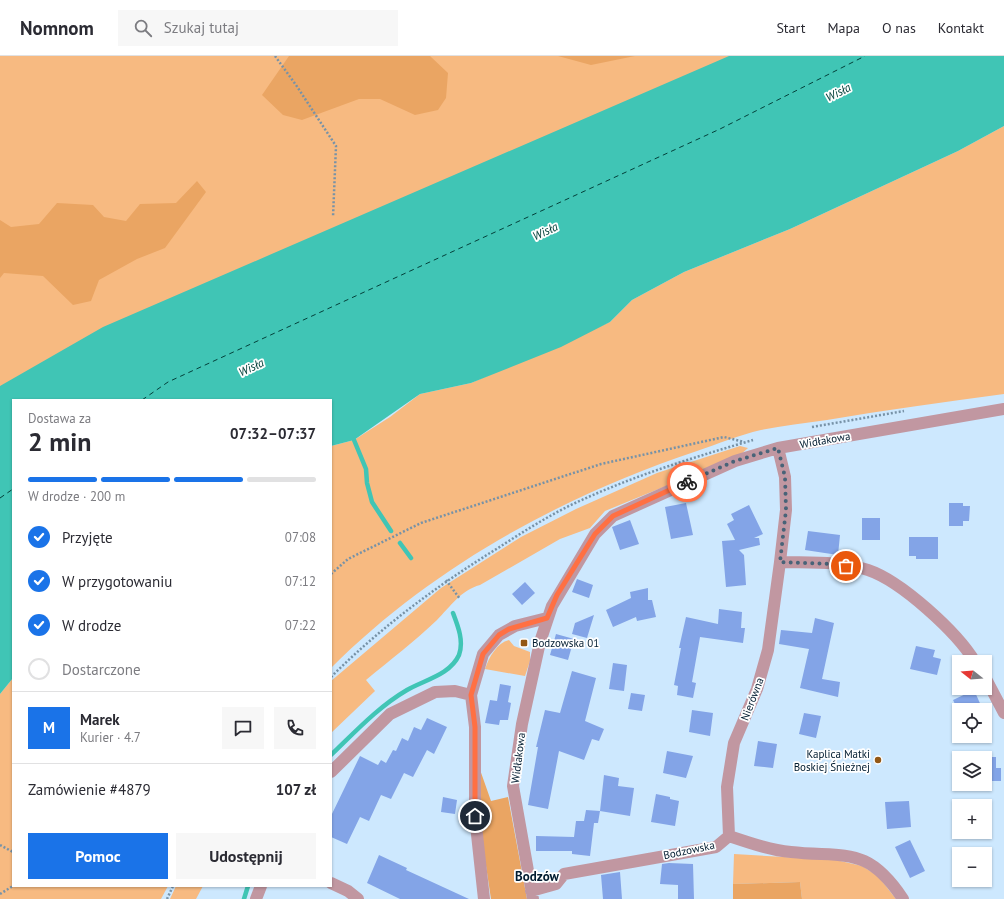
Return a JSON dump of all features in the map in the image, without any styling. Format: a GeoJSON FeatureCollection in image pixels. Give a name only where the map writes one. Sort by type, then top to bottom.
{"type":"FeatureCollection","features":[{"type":"Feature","properties":{"kind":"street","name":"Widłakowa"},"geometry":{"type":"LineString","coordinates":[[532,895],[513,786],[522,724],[547,618],[557,595],[595,534],[613,516],[735,461],[778,448],[1004,409]]}},
{"type":"Feature","properties":{"kind":"street","name":"Nierówna"},"geometry":{"type":"LineString","coordinates":[[729,836],[727,787],[734,743],[757,689],[768,650],[780,562],[786,510],[785,477],[778,448]]}},
{"type":"Feature","properties":{"kind":"street"},"geometry":{"type":"LineString","coordinates":[[780,562],[835,564],[868,570],[899,586],[934,615],[965,645],[971,655]]}},
{"type":"Feature","properties":{"kind":"street"},"geometry":{"type":"LineString","coordinates":[[484,899],[475,816],[475,727],[471,695],[483,654],[494,640],[515,626],[547,618]]}},
{"type":"Feature","properties":{"kind":"street"},"geometry":{"type":"LineString","coordinates":[[992,690],[1004,713]]}},
{"type":"Feature","properties":{"kind":"street"},"geometry":{"type":"LineString","coordinates":[[332,771],[390,714],[406,705],[435,692],[455,691],[471,695]]}},
{"type":"Feature","properties":{"kind":"street","name":"Bodzowska"},"geometry":{"type":"LineString","coordinates":[[532,895],[556,884],[564,874],[716,847],[729,836],[764,847],[792,852],[849,855],[872,864],[896,889],[903,899]]}},
{"type":"Feature","properties":{"kind":"street"},"geometry":{"type":"LineString","coordinates":[[332,883],[348,890],[358,899]]}},
{"type":"Feature","properties":{"kind":"street"},"geometry":{"type":"LineString","coordinates":[[256,899],[261,887]]}},
{"type":"Feature","properties":{"kind":"path"},"geometry":{"type":"LineString","coordinates":[[275,56],[336,146],[333,218]]}},
{"type":"Feature","properties":{"kind":"path"},"geometry":{"type":"LineString","coordinates":[[332,573],[348,559],[421,523],[601,464],[724,437],[744,442]]}},
{"type":"Feature","properties":{"kind":"path"},"geometry":{"type":"LineString","coordinates":[[332,676],[378,633],[446,580],[526,530],[584,499],[663,467],[758,438]]}},
{"type":"Feature","properties":{"kind":"path"},"geometry":{"type":"LineString","coordinates":[[446,580],[460,599]]}},
{"type":"Feature","properties":{"kind":"path"},"geometry":{"type":"LineString","coordinates":[[0,844],[12,851]]}},
{"type":"Feature","properties":{"kind":"path"},"geometry":{"type":"LineString","coordinates":[[0,894],[12,887]]}},
{"type":"Feature","properties":{"kind":"path"},"geometry":{"type":"LineString","coordinates":[[167,899],[173,887]]}},
{"type":"Feature","properties":{"kind":"shaded area"},"geometry":{"type":"Polygon","coordinates":[[[0,56],[736,56],[0,394],[0,56]]]}},
{"type":"Feature","properties":{"kind":"shaded area"},"geometry":{"type":"Polygon","coordinates":[[[289,56],[430,56],[448,73],[446,98],[438,110],[415,115],[380,99],[359,99],[302,120],[283,115],[262,95],[289,56]]]}},
{"type":"Feature","properties":{"kind":"shaded area"},"geometry":{"type":"Polygon","coordinates":[[[558,56],[635,56],[591,65],[558,56]]]}},
{"type":"Feature","properties":{"kind":"shaded area"},"geometry":{"type":"Polygon","coordinates":[[[1004,126],[1004,394],[893,409],[761,430],[647,469],[548,513],[501,538],[412,598],[370,632],[332,667],[332,446],[354,440],[390,417],[420,394],[471,383],[610,322],[632,300],[684,272],[790,229],[958,151],[1004,126]]]}},
{"type":"Feature","properties":{"kind":"shaded area"},"geometry":{"type":"Polygon","coordinates":[[[197,181],[206,192],[165,248],[137,259],[99,280],[91,301],[73,305],[43,276],[4,273],[0,278],[0,220],[11,227],[39,224],[57,203],[93,205],[104,217],[126,221],[140,204],[176,203],[197,181]]]}},
{"type":"Feature","properties":{"kind":"shaded area"},"geometry":{"type":"Polygon","coordinates":[[[740,446],[748,448],[739,456],[605,511],[590,528],[560,539],[461,595],[437,620],[366,680],[375,691],[332,732],[332,680],[441,588],[521,537],[576,509],[657,473],[740,446]]]}},
{"type":"Feature","properties":{"kind":"shaded area"},"geometry":{"type":"Polygon","coordinates":[[[509,640],[514,646],[530,652],[530,661],[525,676],[485,669],[497,647],[509,640]]]}},
{"type":"Feature","properties":{"kind":"shaded area"},"geometry":{"type":"Polygon","coordinates":[[[12,679],[12,887],[167,887],[161,899],[0,899],[0,694],[12,679]]]}},
{"type":"Feature","properties":{"kind":"shaded area"},"geometry":{"type":"Polygon","coordinates":[[[478,764],[491,801],[508,797],[527,899],[491,899],[478,813],[478,764]]]}},
{"type":"Feature","properties":{"kind":"shaded area"},"geometry":{"type":"Polygon","coordinates":[[[734,854],[836,860],[862,866],[878,876],[896,899],[802,899],[800,882],[733,884],[734,854]]]}},
{"type":"Feature","properties":{"kind":"shaded area"},"geometry":{"type":"Polygon","coordinates":[[[800,882],[802,899],[733,899],[733,884],[800,882]]]}},
{"type":"Feature","properties":{"kind":"shaded area"},"geometry":{"type":"Polygon","coordinates":[[[176,887],[202,887],[196,899],[170,899],[176,887]]]}},
{"type":"Feature","properties":{"kind":"water","name":"Wisła"},"geometry":{"type":"Polygon","coordinates":[[[729,56],[1004,56],[1004,126],[958,151],[790,229],[684,272],[632,300],[610,322],[561,347],[471,383],[420,394],[354,440],[332,446],[332,399],[12,399],[12,679],[0,694],[0,386],[103,327],[729,56]]]}},
{"type":"Feature","properties":{"kind":"building"},"geometry":{"type":"Polygon","coordinates":[[[686,503],[693,535],[671,539],[665,507],[686,503]]]}},
{"type":"Feature","properties":{"kind":"building"},"geometry":{"type":"Polygon","coordinates":[[[949,503],[963,503],[963,506],[970,506],[969,521],[963,521],[963,526],[949,526],[949,503]]]}},
{"type":"Feature","properties":{"kind":"building"},"geometry":{"type":"Polygon","coordinates":[[[749,505],[763,534],[754,538],[759,538],[760,545],[739,550],[744,555],[746,585],[726,587],[722,541],[735,540],[727,524],[734,520],[731,514],[749,505]]]}},
{"type":"Feature","properties":{"kind":"building"},"geometry":{"type":"Polygon","coordinates":[[[862,518],[880,518],[880,540],[862,540],[862,518]]]}},
{"type":"Feature","properties":{"kind":"building"},"geometry":{"type":"Polygon","coordinates":[[[630,520],[639,544],[620,550],[612,527],[630,520]]]}},
{"type":"Feature","properties":{"kind":"building"},"geometry":{"type":"Polygon","coordinates":[[[808,531],[840,535],[838,555],[805,550],[808,531]]]}},
{"type":"Feature","properties":{"kind":"building"},"geometry":{"type":"Polygon","coordinates":[[[909,537],[938,537],[938,559],[916,559],[916,556],[909,556],[909,537]]]}},
{"type":"Feature","properties":{"kind":"building"},"geometry":{"type":"Polygon","coordinates":[[[577,579],[593,585],[589,598],[572,592],[577,579]]]}},
{"type":"Feature","properties":{"kind":"building"},"geometry":{"type":"Polygon","coordinates":[[[525,582],[535,593],[522,605],[512,594],[525,582]]]}},
{"type":"Feature","properties":{"kind":"building"},"geometry":{"type":"Polygon","coordinates":[[[648,588],[648,600],[652,600],[656,617],[637,621],[636,617],[613,627],[606,610],[631,598],[630,592],[648,588]]]}},
{"type":"Feature","properties":{"kind":"building"},"geometry":{"type":"Polygon","coordinates":[[[719,609],[742,612],[741,628],[745,628],[743,643],[700,637],[692,682],[696,683],[693,698],[677,695],[678,686],[674,685],[681,648],[679,648],[686,617],[718,624],[719,609]]]}},
{"type":"Feature","properties":{"kind":"building"},"geometry":{"type":"Polygon","coordinates":[[[594,615],[587,638],[572,634],[575,623],[594,615]]]}},
{"type":"Feature","properties":{"kind":"building"},"geometry":{"type":"Polygon","coordinates":[[[815,618],[834,623],[822,679],[840,682],[838,697],[800,688],[809,649],[779,644],[781,630],[812,633],[815,618]]]}},
{"type":"Feature","properties":{"kind":"building"},"geometry":{"type":"Polygon","coordinates":[[[556,634],[574,639],[568,660],[550,655],[556,634]]]}},
{"type":"Feature","properties":{"kind":"building"},"geometry":{"type":"Polygon","coordinates":[[[916,646],[935,650],[933,657],[941,659],[937,675],[910,669],[916,646]]]}},
{"type":"Feature","properties":{"kind":"building"},"geometry":{"type":"Polygon","coordinates":[[[613,663],[627,665],[624,691],[609,689],[613,663]]]}},
{"type":"Feature","properties":{"kind":"building"},"geometry":{"type":"Polygon","coordinates":[[[572,671],[596,678],[585,721],[604,729],[599,741],[592,739],[584,760],[559,751],[548,809],[528,805],[538,747],[536,747],[545,710],[560,713],[572,671]]]}},
{"type":"Feature","properties":{"kind":"building"},"geometry":{"type":"Polygon","coordinates":[[[500,684],[511,686],[508,702],[511,703],[508,720],[500,720],[499,725],[485,723],[490,700],[497,701],[500,684]]]}},
{"type":"Feature","properties":{"kind":"building"},"geometry":{"type":"Polygon","coordinates":[[[631,693],[645,695],[642,711],[628,709],[631,693]]]}},
{"type":"Feature","properties":{"kind":"building"},"geometry":{"type":"Polygon","coordinates":[[[964,695],[976,695],[980,703],[954,703],[953,700],[964,695]]]}},
{"type":"Feature","properties":{"kind":"building"},"geometry":{"type":"Polygon","coordinates":[[[692,710],[713,713],[710,736],[689,732],[692,710]]]}},
{"type":"Feature","properties":{"kind":"building"},"geometry":{"type":"Polygon","coordinates":[[[804,713],[821,716],[816,738],[799,734],[804,713]]]}},
{"type":"Feature","properties":{"kind":"building"},"geometry":{"type":"Polygon","coordinates":[[[427,718],[447,727],[434,754],[427,750],[413,777],[404,773],[391,799],[381,795],[369,821],[360,817],[347,844],[332,837],[332,814],[360,756],[378,765],[381,760],[386,763],[393,750],[396,751],[402,738],[408,741],[414,727],[421,730],[427,718]]]}},
{"type":"Feature","properties":{"kind":"building"},"geometry":{"type":"Polygon","coordinates":[[[758,741],[777,744],[773,768],[754,766],[758,741]]]}},
{"type":"Feature","properties":{"kind":"building"},"geometry":{"type":"Polygon","coordinates":[[[667,751],[693,756],[686,778],[663,773],[667,751]]]}},
{"type":"Feature","properties":{"kind":"building"},"geometry":{"type":"Polygon","coordinates":[[[992,757],[996,757],[996,768],[1001,768],[1001,781],[992,781],[992,757]]]}},
{"type":"Feature","properties":{"kind":"building"},"geometry":{"type":"Polygon","coordinates":[[[604,775],[619,778],[618,786],[634,788],[630,816],[600,811],[604,775]]]}},
{"type":"Feature","properties":{"kind":"building"},"geometry":{"type":"Polygon","coordinates":[[[656,794],[670,797],[670,799],[679,801],[675,826],[651,822],[656,794]]]}},
{"type":"Feature","properties":{"kind":"building"},"geometry":{"type":"Polygon","coordinates":[[[443,797],[457,800],[455,814],[441,812],[443,797]]]}},
{"type":"Feature","properties":{"kind":"building"},"geometry":{"type":"Polygon","coordinates":[[[909,801],[911,827],[887,829],[885,802],[909,801]]]}},
{"type":"Feature","properties":{"kind":"building"},"geometry":{"type":"Polygon","coordinates":[[[586,810],[600,811],[598,823],[594,823],[590,856],[572,854],[572,851],[536,851],[536,836],[574,837],[576,821],[584,821],[586,810]]]}},
{"type":"Feature","properties":{"kind":"building"},"geometry":{"type":"Polygon","coordinates":[[[910,840],[925,871],[910,878],[895,847],[910,840]]]}},
{"type":"Feature","properties":{"kind":"building"},"geometry":{"type":"Polygon","coordinates":[[[379,855],[407,868],[406,870],[469,899],[400,899],[367,883],[379,855]]]}},
{"type":"Feature","properties":{"kind":"building"},"geometry":{"type":"Polygon","coordinates":[[[662,864],[693,864],[694,899],[678,899],[678,885],[660,884],[662,864]]]}},
{"type":"Feature","properties":{"kind":"building"},"geometry":{"type":"Polygon","coordinates":[[[620,872],[622,899],[603,899],[601,875],[620,872]]]}},
{"type":"Feature","properties":{"kind":"waterway"},"geometry":{"type":"LineString","coordinates":[[354,440],[366,469],[367,483],[372,502],[391,531]]}},
{"type":"Feature","properties":{"kind":"waterway"},"geometry":{"type":"LineString","coordinates":[[400,543],[411,558]]}},
{"type":"Feature","properties":{"kind":"waterway"},"geometry":{"type":"LineString","coordinates":[[332,754],[386,704],[414,686],[443,672],[455,662],[459,655],[461,639],[453,613]]}},
{"type":"Feature","properties":{"kind":"waterway"},"geometry":{"type":"LineString","coordinates":[[244,899],[248,887]]}},
{"type":"Feature","properties":{"kind":"ferry route"},"geometry":{"type":"LineString","coordinates":[[143,399],[168,382],[720,129],[865,56]]}},
{"type":"Feature","properties":{"kind":"ferry route"},"geometry":{"type":"LineString","coordinates":[[0,498],[12,490]]}},
{"type":"Feature","properties":{"kind":"way so far"},"geometry":{"type":"LineString","coordinates":[[687,482],[735,461],[778,448],[785,477],[786,510],[780,562],[835,564],[846,566]]}},
{"type":"Feature","properties":{"kind":"place","name":"Bodzowska 01"},"geometry":{"type":"Point","coordinates":[524,643]}},
{"type":"Feature","properties":{"kind":"place","name":"Kaplica Matki Boskiej Śnieżnej"},"geometry":{"type":"Point","coordinates":[878,760]}},
{"type":"Feature","properties":{"kind":"district","name":"Bodzów"},"geometry":{"type":"Point","coordinates":[537,876]}},
{"type":"Feature","properties":{"kind":"route"},"geometry":{"type":"LineString","coordinates":[[475,816],[475,727],[471,695],[483,654],[499,635],[509,629],[515,626],[547,618],[564,582],[595,534],[613,516],[687,482]]}}]}
